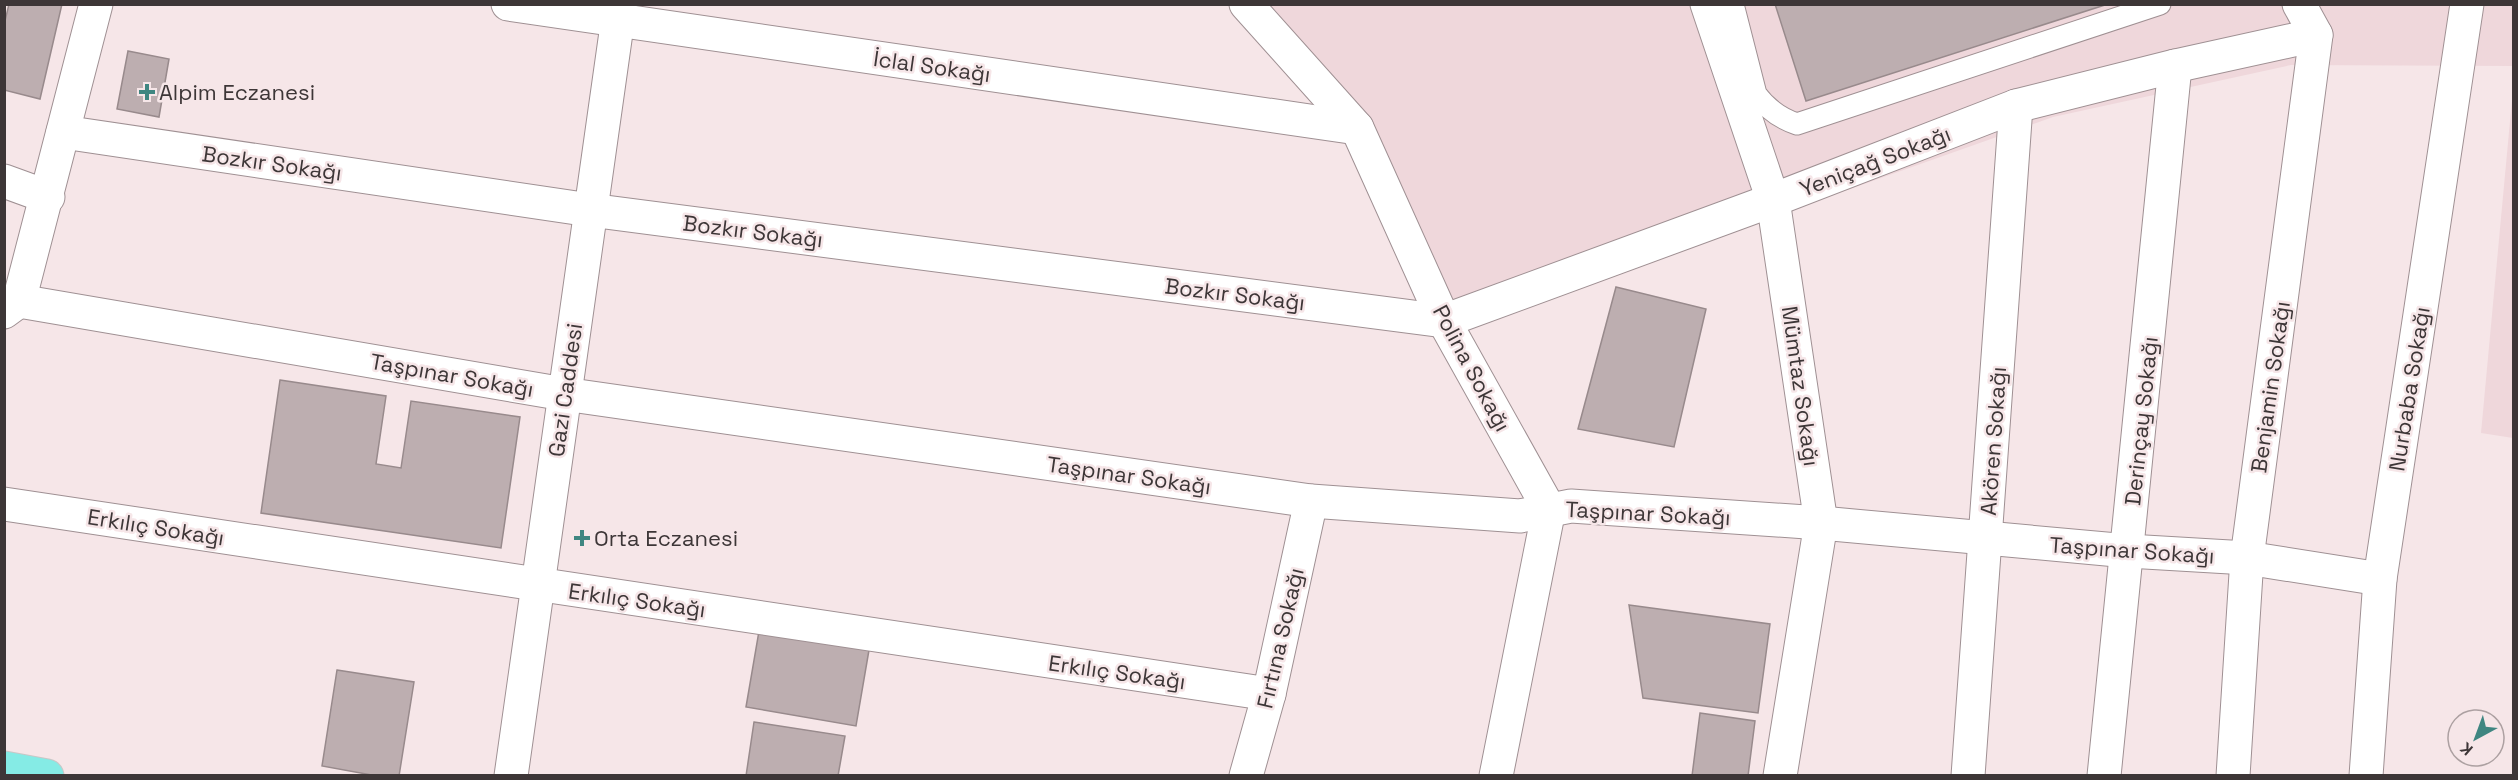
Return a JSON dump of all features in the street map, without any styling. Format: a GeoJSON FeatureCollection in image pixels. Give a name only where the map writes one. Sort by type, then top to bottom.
{"type":"FeatureCollection","features":[{"type":"Feature","properties":{"kind":"main road"},"geometry":{"type":"LineString","coordinates":[[4,768],[47,776]]}},
{"type":"Feature","properties":{"kind":"street"},"geometry":{"type":"LineString","coordinates":[[12,306],[48,197],[96,4]]}},
{"type":"Feature","properties":{"kind":"street","name":"İclal Sokağı"},"geometry":{"type":"LineString","coordinates":[[508,4],[619,12],[1357,128]]}},
{"type":"Feature","properties":{"kind":"street","name":"Polina Sokağı"},"geometry":{"type":"LineString","coordinates":[[1246,4],[1357,128],[1444,321],[1549,509]]}},
{"type":"Feature","properties":{"kind":"street","name":"Mümtaz Sokağı"},"geometry":{"type":"LineString","coordinates":[[1707,4],[1773,200],[1821,523],[1780,776]]}},
{"type":"Feature","properties":{"kind":"street"},"geometry":{"type":"LineString","coordinates":[[2299,4],[2316,35]]}},
{"type":"Feature","properties":{"kind":"street","name":"Nurbaba Sokağı"},"geometry":{"type":"LineString","coordinates":[[2366,776],[2380,579],[2467,4]]}},
{"type":"Feature","properties":{"kind":"street","name":"Gazi Caddesi"},"geometry":{"type":"LineString","coordinates":[[511,776],[619,12]]}},
{"type":"Feature","properties":{"kind":"street","name":"Yeniçağ Sokağı"},"geometry":{"type":"LineString","coordinates":[[1444,321],[1773,200],[2016,106],[2175,66],[2316,35]]}},
{"type":"Feature","properties":{"kind":"street","name":"Benjamin Sokağı"},"geometry":{"type":"LineString","coordinates":[[2233,776],[2247,558],[2316,35]]}},
{"type":"Feature","properties":{"kind":"street","name":"Derinçay Sokağı"},"geometry":{"type":"LineString","coordinates":[[2104,776],[2175,66]]}},
{"type":"Feature","properties":{"kind":"street","name":"Akören Sokağı"},"geometry":{"type":"LineString","coordinates":[[1968,776],[2016,106]]}},
{"type":"Feature","properties":{"kind":"street","name":"Bozkır Sokağı"},"geometry":{"type":"LineString","coordinates":[[63,132],[590,210],[1444,321]]}},
{"type":"Feature","properties":{"kind":"street"},"geometry":{"type":"LineString","coordinates":[[4,181],[48,197]]}},
{"type":"Feature","properties":{"kind":"street","name":"Taşpınar Sokağı"},"geometry":{"type":"LineString","coordinates":[[12,306],[564,394],[1311,501],[1520,516],[1571,506],[1821,523],[2128,551],[2247,558],[2380,579]]}},
{"type":"Feature","properties":{"kind":"street","name":"Fırtına Sokağı"},"geometry":{"type":"LineString","coordinates":[[1246,776],[1269,694],[1311,501]]}},
{"type":"Feature","properties":{"kind":"street","name":"Erkılıç Sokağı"},"geometry":{"type":"LineString","coordinates":[[4,504],[1269,694]]}},
{"type":"Feature","properties":{"kind":"street"},"geometry":{"type":"LineString","coordinates":[[1496,776],[1549,509]]}},
{"type":"Feature","properties":{"kind":"lane"},"geometry":{"type":"LineString","coordinates":[[1733,4],[1756,94],[1776,115],[1797,124],[2160,4]]}},
{"type":"Feature","properties":{"kind":"shaded area"},"geometry":{"type":"Polygon","coordinates":[[[2513,4],[2514,66],[2291,65],[2053,117],[1438,335],[1345,132],[1237,5],[2513,4]]]}},
{"type":"Feature","properties":{"kind":"shaded area"},"geometry":{"type":"Polygon","coordinates":[[[2513,89],[2513,438],[2481,433],[2513,89]]]}},
{"type":"Feature","properties":{"kind":"building"},"geometry":{"type":"Polygon","coordinates":[[[9,4],[62,4],[40,99],[4,90],[4,25],[9,4]]]}},
{"type":"Feature","properties":{"kind":"building"},"geometry":{"type":"Polygon","coordinates":[[[1775,4],[2108,4],[1806,101],[1775,4]]]}},
{"type":"Feature","properties":{"kind":"building"},"geometry":{"type":"Polygon","coordinates":[[[128,51],[169,59],[159,117],[117,109],[128,51]]]}},
{"type":"Feature","properties":{"kind":"building"},"geometry":{"type":"Polygon","coordinates":[[[1616,287],[1706,309],[1674,447],[1578,429],[1616,287]]]}},
{"type":"Feature","properties":{"kind":"building"},"geometry":{"type":"Polygon","coordinates":[[[280,380],[386,396],[376,464],[401,468],[411,401],[520,417],[501,548],[261,513],[280,380]]]}},
{"type":"Feature","properties":{"kind":"building"},"geometry":{"type":"Polygon","coordinates":[[[1629,605],[1770,624],[1758,713],[1643,698],[1629,605]]]}},
{"type":"Feature","properties":{"kind":"building"},"geometry":{"type":"Polygon","coordinates":[[[759,631],[869,650],[856,726],[746,707],[759,631]]]}},
{"type":"Feature","properties":{"kind":"building"},"geometry":{"type":"Polygon","coordinates":[[[337,670],[414,682],[399,776],[377,776],[322,766],[337,670]]]}},
{"type":"Feature","properties":{"kind":"building"},"geometry":{"type":"Polygon","coordinates":[[[1700,713],[1755,721],[1748,776],[1692,776],[1700,713]]]}},
{"type":"Feature","properties":{"kind":"building"},"geometry":{"type":"Polygon","coordinates":[[[754,722],[845,736],[838,776],[746,776],[754,722]]]}},
{"type":"Feature","properties":{"kind":"place","name":"Alpim Eczanesi"},"geometry":{"type":"Point","coordinates":[147,92]}},
{"type":"Feature","properties":{"kind":"place","name":"Orta Eczanesi"},"geometry":{"type":"Point","coordinates":[582,538]}}]}
